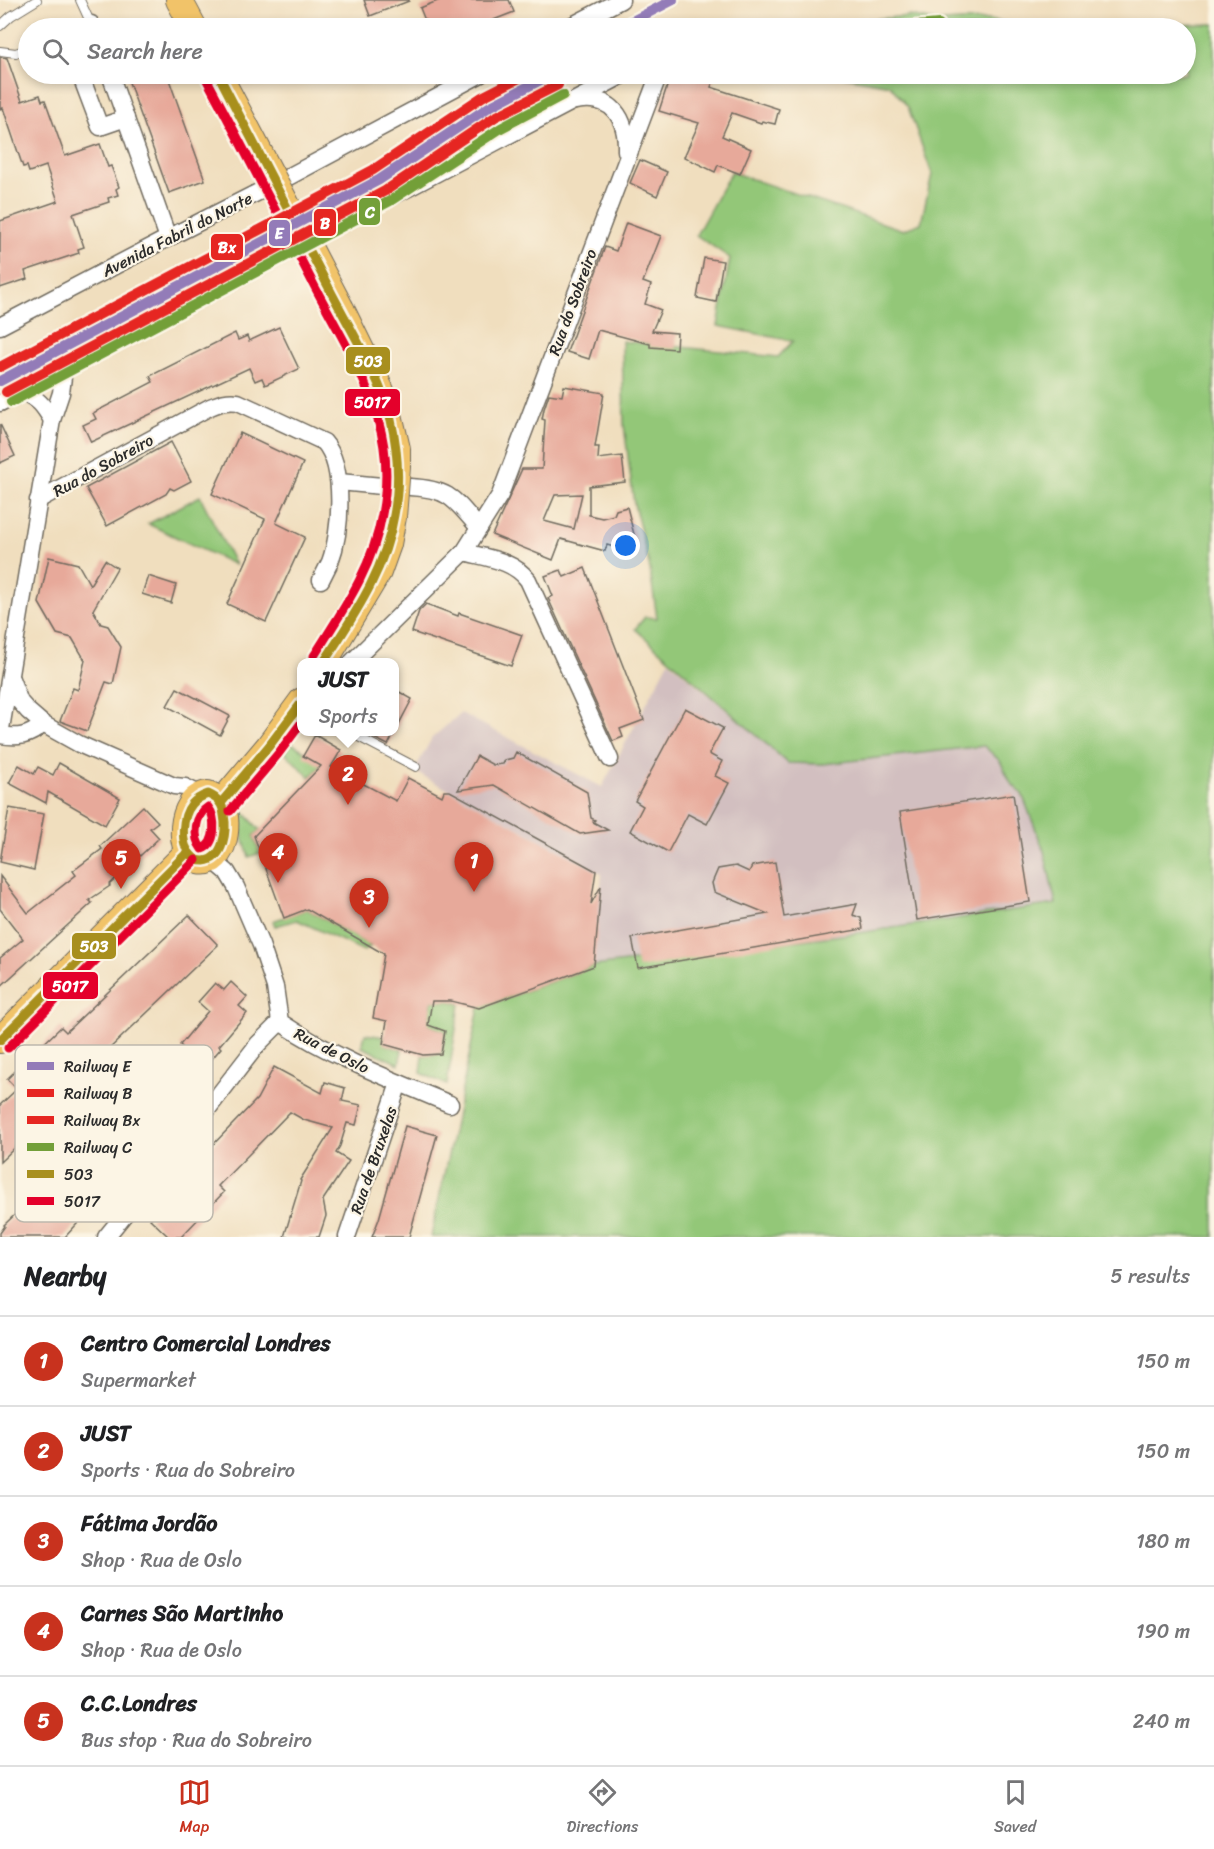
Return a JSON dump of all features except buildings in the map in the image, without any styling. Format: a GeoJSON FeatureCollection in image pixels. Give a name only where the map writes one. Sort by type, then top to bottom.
{"type":"FeatureCollection","features":[{"type":"Feature","properties":{"kind":"main road"},"geometry":{"type":"LineString","coordinates":[[179,0],[189,18]]}},
{"type":"Feature","properties":{"kind":"main road"},"geometry":{"type":"LineString","coordinates":[[223,84],[341,309],[381,391],[397,449],[393,517],[388,544],[343,658]]}},
{"type":"Feature","properties":{"kind":"main road"},"geometry":{"type":"LineString","coordinates":[[196,856],[184,833],[185,816],[269,746],[297,708]]}},
{"type":"Feature","properties":{"kind":"main road"},"geometry":{"type":"LineString","coordinates":[[196,856],[212,858],[220,851],[224,842],[225,822],[203,803]]}},
{"type":"Feature","properties":{"kind":"main road"},"geometry":{"type":"LineString","coordinates":[[0,1040],[196,856]]}},
{"type":"Feature","properties":{"kind":"street"},"geometry":{"type":"LineString","coordinates":[[586,18],[621,0]]}},
{"type":"Feature","properties":{"kind":"street"},"geometry":{"type":"LineString","coordinates":[[84,84],[100,127],[126,118]]}},
{"type":"Feature","properties":{"kind":"street"},"geometry":{"type":"LineString","coordinates":[[114,84],[168,238]]}},
{"type":"Feature","properties":{"kind":"street","name":"Avenida Fabril do Norte"},"geometry":{"type":"LineString","coordinates":[[0,326],[462,84]]}},
{"type":"Feature","properties":{"kind":"street"},"geometry":{"type":"LineString","coordinates":[[0,403],[606,84]]}},
{"type":"Feature","properties":{"kind":"street","name":"Rua do Sobreiro"},"geometry":{"type":"LineString","coordinates":[[343,658],[464,552],[500,495],[654,84]]}},
{"type":"Feature","properties":{"kind":"street"},"geometry":{"type":"LineString","coordinates":[[569,103],[594,100],[612,108],[624,127],[625,160]]}},
{"type":"Feature","properties":{"kind":"street"},"geometry":{"type":"LineString","coordinates":[[43,724],[30,734],[20,737],[0,735],[5,677],[52,420],[61,393],[64,369]]}},
{"type":"Feature","properties":{"kind":"street"},"geometry":{"type":"LineString","coordinates":[[22,392],[41,403],[52,420]]}},
{"type":"Feature","properties":{"kind":"street","name":"Rua do Sobreiro"},"geometry":{"type":"LineString","coordinates":[[38,500],[220,402],[238,402],[324,442],[334,458],[339,482],[339,502],[330,562],[321,580]]}},
{"type":"Feature","properties":{"kind":"street"},"geometry":{"type":"LineString","coordinates":[[339,482],[382,486]]}},
{"type":"Feature","properties":{"kind":"street"},"geometry":{"type":"LineString","coordinates":[[410,487],[432,488],[450,497],[479,528]]}},
{"type":"Feature","properties":{"kind":"street"},"geometry":{"type":"LineString","coordinates":[[464,552],[513,565],[522,571],[610,759]]}},
{"type":"Feature","properties":{"kind":"street"},"geometry":{"type":"LineString","coordinates":[[5,677],[20,702],[43,724],[78,744],[174,786],[185,787],[203,803]]}},
{"type":"Feature","properties":{"kind":"street","name":"Rua de Oslo"},"geometry":{"type":"LineString","coordinates":[[224,842],[225,853],[236,887],[261,945],[275,987],[280,1022],[309,1041],[450,1104]]}},
{"type":"Feature","properties":{"kind":"street","name":"Rua de Oslo"},"geometry":{"type":"LineString","coordinates":[[196,856],[220,866],[227,872],[236,887]]}},
{"type":"Feature","properties":{"kind":"street"},"geometry":{"type":"LineString","coordinates":[[213,1102],[258,1044],[280,1022]]}},
{"type":"Feature","properties":{"kind":"street","name":"Rua de Bruxelas"},"geometry":{"type":"LineString","coordinates":[[347,1237],[399,1083]]}},
{"type":"Feature","properties":{"kind":"street"},"geometry":{"type":"LineString","coordinates":[[106,1237],[118,1222]]}},
{"type":"Feature","properties":{"kind":"lane"},"geometry":{"type":"LineString","coordinates":[[0,26],[11,16],[37,0]]}},
{"type":"Feature","properties":{"kind":"lane"},"geometry":{"type":"LineString","coordinates":[[80,0],[85,18]]}},
{"type":"Feature","properties":{"kind":"lane"},"geometry":{"type":"LineString","coordinates":[[0,51],[18,51]]}},
{"type":"Feature","properties":{"kind":"lane"},"geometry":{"type":"LineString","coordinates":[[358,736],[416,767]]}},
{"type":"Feature","properties":{"kind":"shaded area"},"geometry":{"type":"Polygon","coordinates":[[[669,661],[788,763],[984,746],[1000,761],[1011,783],[1022,794],[1044,851],[1056,905],[858,933],[594,966],[602,874],[414,771],[432,738],[461,713],[602,787],[669,661]]]}},
{"type":"Feature","properties":{"kind":"green space"},"geometry":{"type":"Polygon","coordinates":[[[910,16],[920,18],[886,18],[910,16]]]}},
{"type":"Feature","properties":{"kind":"green space"},"geometry":{"type":"Polygon","coordinates":[[[1196,24],[1214,24],[1214,1237],[431,1237],[479,1008],[594,966],[858,933],[1056,904],[1044,851],[1022,794],[1011,783],[1000,761],[984,746],[823,764],[788,763],[635,629],[645,617],[657,618],[649,564],[634,504],[624,425],[622,341],[778,357],[793,341],[718,326],[730,258],[696,235],[731,172],[903,230],[921,223],[932,174],[908,107],[890,85],[885,84],[1196,84],[1196,24]]]}},
{"type":"Feature","properties":{"kind":"green space"},"geometry":{"type":"Polygon","coordinates":[[[200,496],[235,565],[148,524],[200,496]]]}},
{"type":"Feature","properties":{"kind":"green space"},"geometry":{"type":"Polygon","coordinates":[[[291,743],[324,763],[310,777],[284,752],[291,743]]]}},
{"type":"Feature","properties":{"kind":"green space"},"geometry":{"type":"Polygon","coordinates":[[[239,807],[260,830],[254,836],[260,853],[249,857],[240,828],[239,807]]]}},
{"type":"Feature","properties":{"kind":"green space"},"geometry":{"type":"Polygon","coordinates":[[[307,909],[371,946],[364,951],[297,920],[275,926],[273,921],[307,909]]]}},
{"type":"Feature","properties":{"kind":"green space"},"geometry":{"type":"Polygon","coordinates":[[[432,1001],[451,1001],[460,1004],[447,1085],[421,1073],[423,1055],[441,1054],[445,1031],[428,1025],[432,1001]]]}},
{"type":"Feature","properties":{"kind":"green space"},"geometry":{"type":"Polygon","coordinates":[[[365,1034],[384,1037],[384,1044],[402,1050],[399,1064],[362,1047],[365,1034]]]}},
{"type":"Feature","properties":{"kind":"rail line","name":"E"},"geometry":{"type":"LineString","coordinates":[[638,18],[673,0]]}},
{"type":"Feature","properties":{"kind":"rail line","name":"Bx"},"geometry":{"type":"LineString","coordinates":[[0,367],[373,170],[482,97],[507,84]]}},
{"type":"Feature","properties":{"kind":"rail line","name":"E"},"geometry":{"type":"LineString","coordinates":[[0,381],[379,180],[489,107],[533,84]]}},
{"type":"Feature","properties":{"kind":"rail line","name":"B"},"geometry":{"type":"LineString","coordinates":[[6,392],[385,191],[495,117],[558,85]]}},
{"type":"Feature","properties":{"kind":"rail line","name":"C"},"geometry":{"type":"LineString","coordinates":[[11,402],[390,201],[501,128],[563,95]]}},
{"type":"Feature","properties":{"kind":"transit line","name":"5017"},"geometry":{"type":"LineString","coordinates":[[209,84],[358,369],[373,403],[383,443],[386,479],[378,534],[364,571],[314,656]]}},
{"type":"Feature","properties":{"kind":"transit line","name":"503"},"geometry":{"type":"LineString","coordinates":[[223,84],[372,369],[391,420],[398,479],[390,535],[367,592],[327,658]]}},
{"type":"Feature","properties":{"kind":"transit line","name":"503"},"geometry":{"type":"LineString","coordinates":[[221,803],[297,709]]}},
{"type":"Feature","properties":{"kind":"transit line","name":"5017"},"geometry":{"type":"LineString","coordinates":[[230,811],[297,729]]}},
{"type":"Feature","properties":{"kind":"transit line","name":"503"},"geometry":{"type":"LineString","coordinates":[[208,794],[221,805],[225,828],[220,850],[211,859],[202,861],[188,851],[183,830],[192,804],[208,794]]}},
{"type":"Feature","properties":{"kind":"transit line","name":"5017"},"geometry":{"type":"LineString","coordinates":[[208,807],[213,817],[214,830],[210,842],[202,849],[197,838],[196,826],[200,815],[208,807]]}},
{"type":"Feature","properties":{"kind":"transit line","name":"503"},"geometry":{"type":"LineString","coordinates":[[0,1040],[188,852]]}},
{"type":"Feature","properties":{"kind":"transit line","name":"5017"},"geometry":{"type":"LineString","coordinates":[[8,1048],[196,860]]}},
{"type":"Feature","properties":{"kind":"place","name":"JUST"},"geometry":{"type":"Point","coordinates":[348,805]}},
{"type":"Feature","properties":{"kind":"place","name":"Carnes São Martinho"},"geometry":{"type":"Point","coordinates":[278,883]}},
{"type":"Feature","properties":{"kind":"place","name":"C.C.Londres"},"geometry":{"type":"Point","coordinates":[121,889]}},
{"type":"Feature","properties":{"kind":"place","name":"Centro Comercial Londres"},"geometry":{"type":"Point","coordinates":[474,892]}},
{"type":"Feature","properties":{"kind":"place","name":"Fátima Jordão"},"geometry":{"type":"Point","coordinates":[369,928]}}]}
